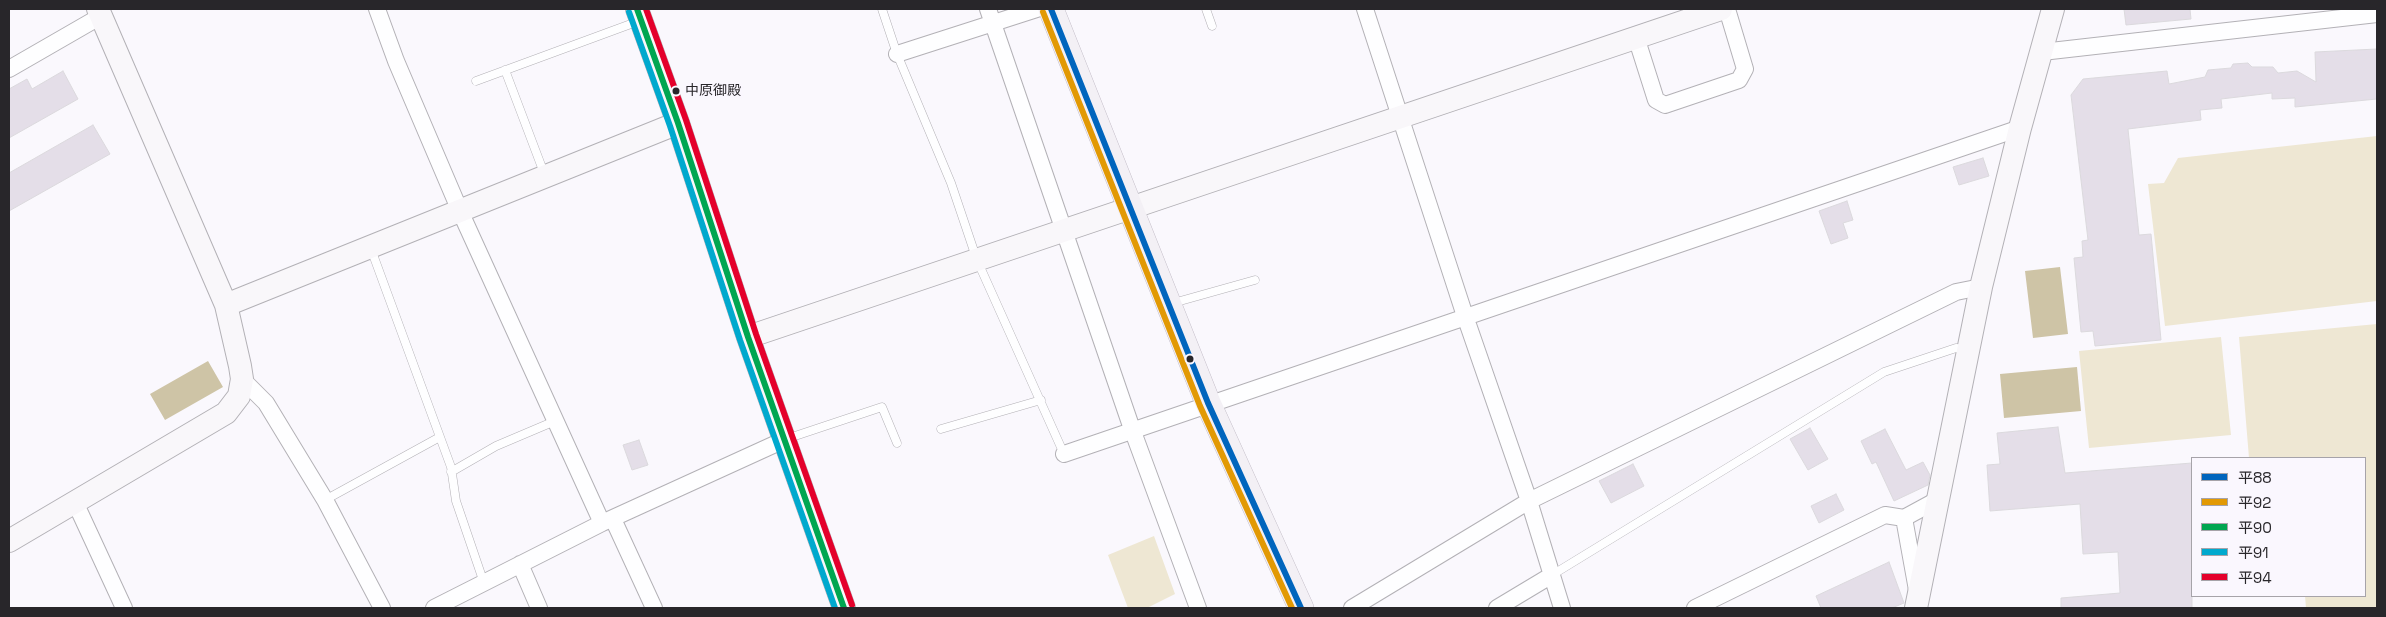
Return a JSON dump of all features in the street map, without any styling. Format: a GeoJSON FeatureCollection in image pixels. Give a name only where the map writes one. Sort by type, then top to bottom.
{"type":"FeatureCollection","features":[{"type":"Feature","properties":{"kind":"main road"},"geometry":{"type":"LineString","coordinates":[[1051,9],[1208,403],[1302,608]]}},
{"type":"Feature","properties":{"kind":"street"},"geometry":{"type":"LineString","coordinates":[[377,9],[396,61],[460,211],[555,421],[654,608]]}},
{"type":"Feature","properties":{"kind":"street"},"geometry":{"type":"LineString","coordinates":[[897,54],[990,16],[1037,9]]}},
{"type":"Feature","properties":{"kind":"street"},"geometry":{"type":"LineString","coordinates":[[1364,9],[1465,316],[1529,501],[1562,608]]}},
{"type":"Feature","properties":{"kind":"street"},"geometry":{"type":"LineString","coordinates":[[748,337],[1721,9]]}},
{"type":"Feature","properties":{"kind":"street"},"geometry":{"type":"LineString","coordinates":[[1636,37],[1656,100],[1665,105],[1739,80],[1745,69],[1727,9]]}},
{"type":"Feature","properties":{"kind":"street"},"geometry":{"type":"LineString","coordinates":[[1917,603],[1981,287],[2020,128],[2053,9]]}},
{"type":"Feature","properties":{"kind":"street"},"geometry":{"type":"LineString","coordinates":[[9,69],[100,12],[226,305],[236,340],[242,379],[239,396],[226,413],[9,541]]}},
{"type":"Feature","properties":{"kind":"street"},"geometry":{"type":"LineString","coordinates":[[639,14],[678,123],[748,337],[844,608]]}},
{"type":"Feature","properties":{"kind":"street"},"geometry":{"type":"LineString","coordinates":[[2042,52],[2377,14]]}},
{"type":"Feature","properties":{"kind":"street"},"geometry":{"type":"LineString","coordinates":[[990,16],[1132,429],[1198,608]]}},
{"type":"Feature","properties":{"kind":"street"},"geometry":{"type":"LineString","coordinates":[[226,305],[678,123]]}},
{"type":"Feature","properties":{"kind":"street"},"geometry":{"type":"LineString","coordinates":[[1064,454],[1208,403],[2020,128]]}},
{"type":"Feature","properties":{"kind":"street"},"geometry":{"type":"LineString","coordinates":[[1352,608],[1529,501],[1956,292],[1981,287]]}},
{"type":"Feature","properties":{"kind":"street"},"geometry":{"type":"LineString","coordinates":[[242,379],[266,403],[325,500],[382,608]]}},
{"type":"Feature","properties":{"kind":"street"},"geometry":{"type":"LineString","coordinates":[[434,608],[607,521],[784,440]]}},
{"type":"Feature","properties":{"kind":"street"},"geometry":{"type":"LineString","coordinates":[[1695,608],[1885,515],[1904,518],[1939,499]]}},
{"type":"Feature","properties":{"kind":"street"},"geometry":{"type":"LineString","coordinates":[[75,502],[124,608]]}},
{"type":"Feature","properties":{"kind":"street"},"geometry":{"type":"LineString","coordinates":[[1904,518],[1917,603]]}},
{"type":"Feature","properties":{"kind":"street"},"geometry":{"type":"LineString","coordinates":[[520,564],[539,608]]}},
{"type":"Feature","properties":{"kind":"street"},"geometry":{"type":"LineString","coordinates":[[1497,608],[1552,575]]}},
{"type":"Feature","properties":{"kind":"lane"},"geometry":{"type":"LineString","coordinates":[[882,9],[897,54],[952,183],[977,260],[1064,454]]}},
{"type":"Feature","properties":{"kind":"lane"},"geometry":{"type":"LineString","coordinates":[[1206,9],[1212,26]]}},
{"type":"Feature","properties":{"kind":"lane"},"geometry":{"type":"LineString","coordinates":[[476,81],[639,14]]}},
{"type":"Feature","properties":{"kind":"lane"},"geometry":{"type":"LineString","coordinates":[[505,70],[546,177]]}},
{"type":"Feature","properties":{"kind":"lane"},"geometry":{"type":"LineString","coordinates":[[370,247],[451,472],[456,501],[484,583]]}},
{"type":"Feature","properties":{"kind":"lane"},"geometry":{"type":"LineString","coordinates":[[1168,304],[1255,280]]}},
{"type":"Feature","properties":{"kind":"lane"},"geometry":{"type":"LineString","coordinates":[[1552,575],[1884,372],[1956,348],[1969,349]]}},
{"type":"Feature","properties":{"kind":"lane"},"geometry":{"type":"LineString","coordinates":[[941,429],[1041,400]]}},
{"type":"Feature","properties":{"kind":"lane"},"geometry":{"type":"LineString","coordinates":[[784,440],[882,407],[897,442]]}},
{"type":"Feature","properties":{"kind":"lane"},"geometry":{"type":"LineString","coordinates":[[451,472],[496,446],[555,421]]}},
{"type":"Feature","properties":{"kind":"lane"},"geometry":{"type":"LineString","coordinates":[[325,500],[438,438]]}},
{"type":"Feature","properties":{"kind":"shaded area"},"geometry":{"type":"Polygon","coordinates":[[[2377,136],[2377,301],[2165,326],[2148,184],[2164,183],[2178,158],[2377,136]]]}},
{"type":"Feature","properties":{"kind":"shaded area"},"geometry":{"type":"Polygon","coordinates":[[[2060,267],[2068,334],[2033,338],[2025,271],[2060,267]]]}},
{"type":"Feature","properties":{"kind":"shaded area"},"geometry":{"type":"Polygon","coordinates":[[[2377,324],[2377,608],[2306,608],[2305,597],[2366,597],[2366,457],[2249,457],[2239,337],[2377,324]]]}},
{"type":"Feature","properties":{"kind":"shaded area"},"geometry":{"type":"Polygon","coordinates":[[[2221,337],[2231,435],[2089,448],[2079,351],[2221,337]]]}},
{"type":"Feature","properties":{"kind":"shaded area"},"geometry":{"type":"Polygon","coordinates":[[[208,361],[223,387],[165,420],[150,394],[208,361]]]}},
{"type":"Feature","properties":{"kind":"shaded area"},"geometry":{"type":"Polygon","coordinates":[[[2077,367],[2081,411],[2004,418],[2000,374],[2077,367]]]}},
{"type":"Feature","properties":{"kind":"shaded area"},"geometry":{"type":"Polygon","coordinates":[[[1154,536],[1175,594],[1147,608],[1128,608],[1108,555],[1154,536]]]}},
{"type":"Feature","properties":{"kind":"building"},"geometry":{"type":"Polygon","coordinates":[[[2124,9],[2190,9],[2191,19],[2126,25],[2124,9]]]}},
{"type":"Feature","properties":{"kind":"building"},"geometry":{"type":"Polygon","coordinates":[[[2377,49],[2377,99],[2295,107],[2295,98],[2272,99],[2272,93],[2221,99],[2222,108],[2200,110],[2201,120],[2128,129],[2139,235],[2151,234],[2161,340],[2095,346],[2093,331],[2081,332],[2074,258],[2083,257],[2082,241],[2088,240],[2071,95],[2083,79],[2167,71],[2169,84],[2205,77],[2208,70],[2231,68],[2233,64],[2248,63],[2252,67],[2273,67],[2278,73],[2297,71],[2316,82],[2315,52],[2377,49]]]}},
{"type":"Feature","properties":{"kind":"building"},"geometry":{"type":"Polygon","coordinates":[[[63,71],[78,99],[9,138],[9,89],[27,79],[32,89],[63,71]]]}},
{"type":"Feature","properties":{"kind":"building"},"geometry":{"type":"Polygon","coordinates":[[[93,125],[110,154],[9,211],[9,173],[93,125]]]}},
{"type":"Feature","properties":{"kind":"building"},"geometry":{"type":"Polygon","coordinates":[[[1983,158],[1989,176],[1959,185],[1953,167],[1983,158]]]}},
{"type":"Feature","properties":{"kind":"building"},"geometry":{"type":"Polygon","coordinates":[[[1847,201],[1853,220],[1843,223],[1848,238],[1831,244],[1819,211],[1847,201]]]}},
{"type":"Feature","properties":{"kind":"building"},"geometry":{"type":"Polygon","coordinates":[[[2058,427],[2065,473],[2191,463],[2192,608],[2061,608],[2061,598],[2120,593],[2118,552],[2083,554],[2080,504],[1990,511],[1987,465],[2000,464],[1997,433],[2058,427]]]}},
{"type":"Feature","properties":{"kind":"building"},"geometry":{"type":"Polygon","coordinates":[[[1810,428],[1828,459],[1808,470],[1790,439],[1810,428]]]}},
{"type":"Feature","properties":{"kind":"building"},"geometry":{"type":"Polygon","coordinates":[[[1885,429],[1906,470],[1923,462],[1930,475],[1928,485],[1894,501],[1876,462],[1872,464],[1861,441],[1885,429]]]}},
{"type":"Feature","properties":{"kind":"building"},"geometry":{"type":"Polygon","coordinates":[[[639,440],[648,465],[632,470],[623,445],[639,440]]]}},
{"type":"Feature","properties":{"kind":"building"},"geometry":{"type":"Polygon","coordinates":[[[1633,464],[1644,486],[1611,503],[1599,481],[1633,464]]]}},
{"type":"Feature","properties":{"kind":"building"},"geometry":{"type":"Polygon","coordinates":[[[1836,494],[1844,510],[1819,523],[1811,506],[1836,494]]]}},
{"type":"Feature","properties":{"kind":"building"},"geometry":{"type":"Polygon","coordinates":[[[1889,562],[1904,603],[1892,608],[1821,608],[1816,596],[1889,562]]]}},
{"type":"Feature","properties":{"kind":"transit line","name":"平90"},"geometry":{"type":"LineString","coordinates":[[637,9],[678,123],[748,337],[844,608]]}},
{"type":"Feature","properties":{"kind":"transit line","name":"平94"},"geometry":{"type":"LineString","coordinates":[[646,9],[686,120],[756,334],[852,605]]}},
{"type":"Feature","properties":{"kind":"transit line","name":"平88"},"geometry":{"type":"LineString","coordinates":[[1051,9],[1208,403],[1301,608]]}},
{"type":"Feature","properties":{"kind":"transit line","name":"平91"},"geometry":{"type":"LineString","coordinates":[[629,12],[670,126],[740,340],[835,608]]}},
{"type":"Feature","properties":{"kind":"transit line","name":"平92"},"geometry":{"type":"LineString","coordinates":[[1043,12],[1200,406],[1292,608]]}},
{"type":"Feature","properties":{"kind":"place","name":"中原御殿"},"geometry":{"type":"Point","coordinates":[676,91]}}]}
